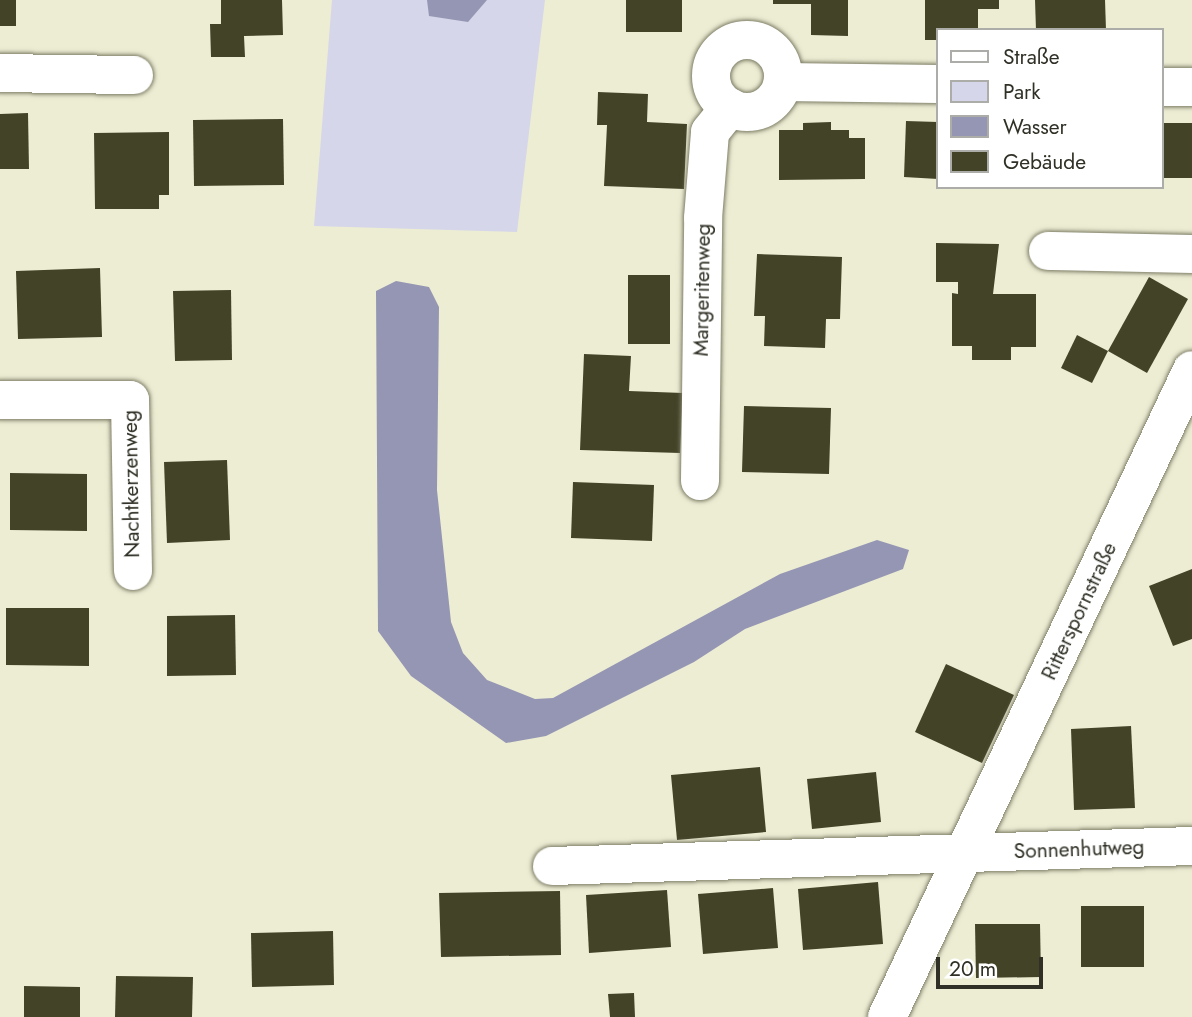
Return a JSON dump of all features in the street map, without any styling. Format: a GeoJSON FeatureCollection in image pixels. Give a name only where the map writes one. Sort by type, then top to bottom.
{"type":"FeatureCollection","features":[{"type":"Feature","properties":{"kind":"street"},"geometry":{"type":"LineString","coordinates":[[739,41],[767,46],[777,56],[783,82],[774,100],[759,111],[739,112],[730,107],[714,91],[711,78],[714,61],[724,48],[739,41]]}},
{"type":"Feature","properties":{"kind":"street"},"geometry":{"type":"LineString","coordinates":[[0,72],[134,75]]}},
{"type":"Feature","properties":{"kind":"street"},"geometry":{"type":"LineString","coordinates":[[783,82],[936,84]]}},
{"type":"Feature","properties":{"kind":"street"},"geometry":{"type":"LineString","coordinates":[[1164,87],[1192,87]]}},
{"type":"Feature","properties":{"kind":"street","name":"Margeritenweg"},"geometry":{"type":"LineString","coordinates":[[700,481],[702,218],[710,132],[730,107]]}},
{"type":"Feature","properties":{"kind":"street"},"geometry":{"type":"LineString","coordinates":[[1048,251],[1192,254]]}},
{"type":"Feature","properties":{"kind":"street","name":"Ritterspornstraße"},"geometry":{"type":"LineString","coordinates":[[887,1017],[1192,370]]}},
{"type":"Feature","properties":{"kind":"street","name":"Nachtkerzenweg"},"geometry":{"type":"LineString","coordinates":[[0,400],[130,400],[133,571]]}},
{"type":"Feature","properties":{"kind":"street","name":"Sonnenhutweg"},"geometry":{"type":"LineString","coordinates":[[966,853],[1192,846]]}},
{"type":"Feature","properties":{"kind":"street"},"geometry":{"type":"LineString","coordinates":[[552,866],[966,853]]}},
{"type":"Feature","properties":{"kind":"green space"},"geometry":{"type":"Polygon","coordinates":[[[332,0],[545,0],[517,232],[314,226],[332,0]]]}},
{"type":"Feature","properties":{"kind":"water"},"geometry":{"type":"Polygon","coordinates":[[[427,0],[487,0],[468,22],[429,16],[427,0]]]}},
{"type":"Feature","properties":{"kind":"water"},"geometry":{"type":"Polygon","coordinates":[[[396,281],[429,287],[439,307],[437,490],[451,622],[463,653],[487,680],[535,699],[553,698],[780,574],[877,540],[909,550],[903,569],[745,629],[694,662],[546,736],[506,743],[411,676],[378,631],[376,291],[396,281]]]}},
{"type":"Feature","properties":{"kind":"building"},"geometry":{"type":"Polygon","coordinates":[[[0,0],[16,0],[16,26],[0,26],[0,0]]]}},
{"type":"Feature","properties":{"kind":"building"},"geometry":{"type":"Polygon","coordinates":[[[221,0],[282,0],[283,35],[244,36],[245,57],[211,57],[210,24],[221,24],[221,0]]]}},
{"type":"Feature","properties":{"kind":"building"},"geometry":{"type":"Polygon","coordinates":[[[626,0],[682,0],[682,32],[626,32],[626,0]]]}},
{"type":"Feature","properties":{"kind":"building"},"geometry":{"type":"Polygon","coordinates":[[[773,0],[848,0],[848,36],[811,35],[811,4],[773,4],[773,0]]]}},
{"type":"Feature","properties":{"kind":"building"},"geometry":{"type":"Polygon","coordinates":[[[925,0],[999,0],[999,9],[978,9],[978,28],[936,28],[936,40],[925,40],[925,0]]]}},
{"type":"Feature","properties":{"kind":"building"},"geometry":{"type":"Polygon","coordinates":[[[1035,0],[1105,0],[1106,28],[1036,28],[1035,0]]]}},
{"type":"Feature","properties":{"kind":"building"},"geometry":{"type":"Polygon","coordinates":[[[598,92],[648,94],[647,122],[687,124],[684,189],[604,186],[607,125],[597,125],[598,92]]]}},
{"type":"Feature","properties":{"kind":"building"},"geometry":{"type":"Polygon","coordinates":[[[28,113],[29,169],[0,169],[0,114],[28,113]]]}},
{"type":"Feature","properties":{"kind":"building"},"geometry":{"type":"Polygon","coordinates":[[[283,119],[284,185],[194,186],[193,120],[283,119]]]}},
{"type":"Feature","properties":{"kind":"building"},"geometry":{"type":"Polygon","coordinates":[[[906,121],[936,122],[936,179],[904,177],[906,121]]]}},
{"type":"Feature","properties":{"kind":"building"},"geometry":{"type":"Polygon","coordinates":[[[831,122],[831,130],[849,130],[849,138],[865,138],[865,179],[779,180],[779,130],[803,130],[803,123],[831,122]]]}},
{"type":"Feature","properties":{"kind":"building"},"geometry":{"type":"Polygon","coordinates":[[[1164,123],[1192,123],[1192,178],[1164,178],[1164,123]]]}},
{"type":"Feature","properties":{"kind":"building"},"geometry":{"type":"Polygon","coordinates":[[[169,132],[169,195],[159,195],[159,209],[95,209],[94,133],[169,132]]]}},
{"type":"Feature","properties":{"kind":"building"},"geometry":{"type":"Polygon","coordinates":[[[936,243],[999,244],[993,294],[1036,294],[1036,347],[1011,347],[1011,360],[972,360],[972,346],[952,346],[952,293],[958,294],[958,282],[936,282],[936,243]]]}},
{"type":"Feature","properties":{"kind":"building"},"geometry":{"type":"Polygon","coordinates":[[[757,254],[842,257],[840,319],[826,319],[825,348],[764,346],[765,316],[754,316],[757,254]]]}},
{"type":"Feature","properties":{"kind":"building"},"geometry":{"type":"Polygon","coordinates":[[[100,268],[102,337],[18,339],[16,271],[100,268]]]}},
{"type":"Feature","properties":{"kind":"building"},"geometry":{"type":"Polygon","coordinates":[[[628,275],[670,275],[670,344],[628,344],[628,275]]]}},
{"type":"Feature","properties":{"kind":"building"},"geometry":{"type":"Polygon","coordinates":[[[1149,277],[1188,299],[1147,373],[1108,351],[1149,277]]]}},
{"type":"Feature","properties":{"kind":"building"},"geometry":{"type":"Polygon","coordinates":[[[231,290],[232,360],[175,361],[173,291],[231,290]]]}},
{"type":"Feature","properties":{"kind":"building"},"geometry":{"type":"Polygon","coordinates":[[[1077,335],[1108,351],[1092,383],[1061,368],[1077,335]]]}},
{"type":"Feature","properties":{"kind":"building"},"geometry":{"type":"Polygon","coordinates":[[[584,354],[631,356],[629,391],[683,393],[680,453],[580,450],[584,354]]]}},
{"type":"Feature","properties":{"kind":"building"},"geometry":{"type":"Polygon","coordinates":[[[744,406],[831,408],[829,474],[742,472],[744,406]]]}},
{"type":"Feature","properties":{"kind":"building"},"geometry":{"type":"Polygon","coordinates":[[[227,460],[230,540],[167,543],[164,462],[227,460]]]}},
{"type":"Feature","properties":{"kind":"building"},"geometry":{"type":"Polygon","coordinates":[[[10,473],[87,474],[87,531],[10,530],[10,473]]]}},
{"type":"Feature","properties":{"kind":"building"},"geometry":{"type":"Polygon","coordinates":[[[573,482],[654,485],[652,541],[571,538],[573,482]]]}},
{"type":"Feature","properties":{"kind":"building"},"geometry":{"type":"Polygon","coordinates":[[[1192,569],[1192,639],[1173,646],[1149,586],[1192,569]]]}},
{"type":"Feature","properties":{"kind":"building"},"geometry":{"type":"Polygon","coordinates":[[[6,608],[89,608],[89,666],[6,665],[6,608]]]}},
{"type":"Feature","properties":{"kind":"building"},"geometry":{"type":"Polygon","coordinates":[[[235,615],[236,675],[167,676],[167,616],[235,615]]]}},
{"type":"Feature","properties":{"kind":"building"},"geometry":{"type":"Polygon","coordinates":[[[946,664],[1014,695],[982,763],[915,732],[946,664]]]}},
{"type":"Feature","properties":{"kind":"building"},"geometry":{"type":"Polygon","coordinates":[[[1131,726],[1135,808],[1074,810],[1071,729],[1131,726]]]}},
{"type":"Feature","properties":{"kind":"building"},"geometry":{"type":"Polygon","coordinates":[[[760,767],[766,832],[677,840],[671,775],[760,767]]]}},
{"type":"Feature","properties":{"kind":"building"},"geometry":{"type":"Polygon","coordinates":[[[876,772],[881,822],[812,829],[807,779],[876,772]]]}},
{"type":"Feature","properties":{"kind":"building"},"geometry":{"type":"Polygon","coordinates":[[[878,882],[883,944],[803,950],[798,889],[878,882]]]}},
{"type":"Feature","properties":{"kind":"building"},"geometry":{"type":"Polygon","coordinates":[[[773,888],[778,948],[703,954],[698,894],[773,888]]]}},
{"type":"Feature","properties":{"kind":"building"},"geometry":{"type":"Polygon","coordinates":[[[667,890],[671,947],[589,953],[586,895],[667,890]]]}},
{"type":"Feature","properties":{"kind":"building"},"geometry":{"type":"Polygon","coordinates":[[[560,891],[561,955],[441,957],[439,893],[560,891]]]}},
{"type":"Feature","properties":{"kind":"building"},"geometry":{"type":"Polygon","coordinates":[[[1081,906],[1144,906],[1144,967],[1081,967],[1081,906]]]}},
{"type":"Feature","properties":{"kind":"building"},"geometry":{"type":"Polygon","coordinates":[[[975,924],[1040,924],[1041,977],[976,978],[975,924]]]}},
{"type":"Feature","properties":{"kind":"building"},"geometry":{"type":"Polygon","coordinates":[[[333,931],[334,985],[252,987],[251,933],[333,931]]]}},
{"type":"Feature","properties":{"kind":"building"},"geometry":{"type":"Polygon","coordinates":[[[116,976],[193,977],[192,1017],[115,1017],[116,976]]]}},
{"type":"Feature","properties":{"kind":"building"},"geometry":{"type":"Polygon","coordinates":[[[24,986],[80,987],[80,1017],[24,1017],[24,986]]]}},
{"type":"Feature","properties":{"kind":"building"},"geometry":{"type":"Polygon","coordinates":[[[634,993],[635,1017],[610,1017],[608,994],[634,993]]]}}]}
